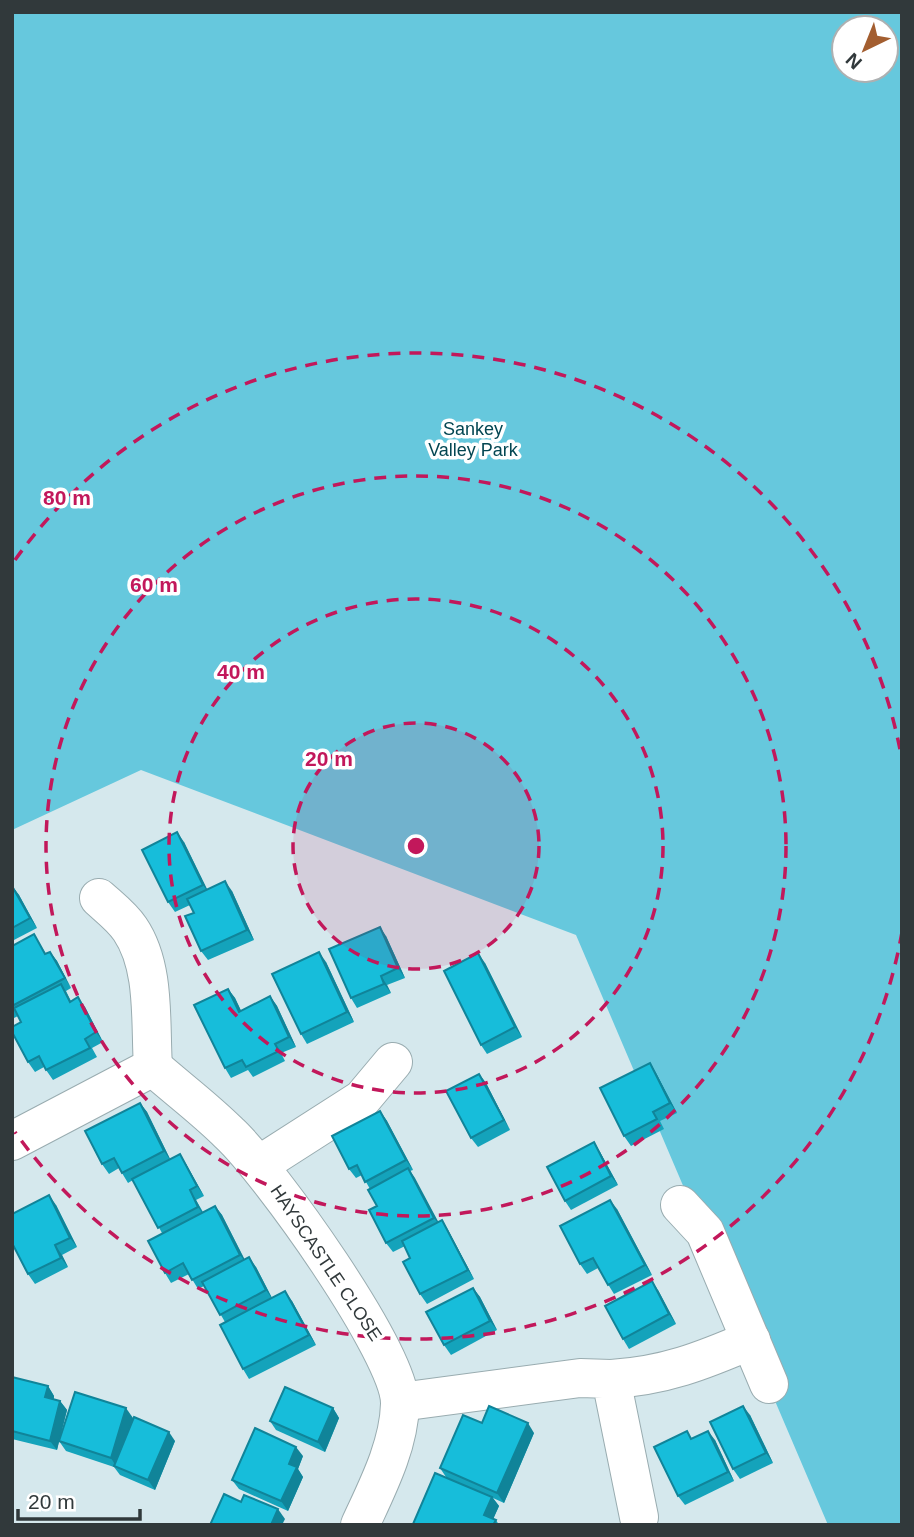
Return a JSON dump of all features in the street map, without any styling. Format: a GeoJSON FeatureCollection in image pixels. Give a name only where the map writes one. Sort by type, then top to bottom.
{"type":"FeatureCollection","features":[{"type":"Feature","properties":{"kind":"street"},"geometry":{"type":"LineString","coordinates":[[12,1141],[153,1067],[149,991],[140,947],[130,929],[99,898]]}},
{"type":"Feature","properties":{"kind":"street"},"geometry":{"type":"LineString","coordinates":[[259,1166],[362,1099],[393,1062]]}},
{"type":"Feature","properties":{"kind":"street","name":"HAYSCASTLE CLOSE"},"geometry":{"type":"LineString","coordinates":[[153,1067],[230,1133],[259,1166],[373,1331],[394,1375],[400,1402],[393,1445],[360,1525]]}},
{"type":"Feature","properties":{"kind":"street"},"geometry":{"type":"LineString","coordinates":[[680,1205],[705,1232],[769,1384]]}},
{"type":"Feature","properties":{"kind":"street"},"geometry":{"type":"LineString","coordinates":[[400,1402],[580,1378],[650,1377],[715,1356],[751,1340]]}},
{"type":"Feature","properties":{"kind":"street"},"geometry":{"type":"LineString","coordinates":[[611,1379],[639,1517]]}},
{"type":"Feature","properties":{"kind":"green space","name":"Sankey Valley Park"},"geometry":{"type":"Polygon","coordinates":[[[12,12],[902,12],[902,1525],[828,1525],[576,935],[141,770],[12,830],[12,12]]]}},
{"type":"Feature","properties":{"kind":"building"},"geometry":{"type":"Polygon","coordinates":[[[177,832],[203,885],[168,902],[142,850],[177,832]]]}},
{"type":"Feature","properties":{"kind":"building"},"geometry":{"type":"Polygon","coordinates":[[[225,881],[247,930],[201,951],[185,916],[194,913],[187,899],[225,881]]]}},
{"type":"Feature","properties":{"kind":"building"},"geometry":{"type":"Polygon","coordinates":[[[12,886],[30,918],[12,928],[12,886]]]}},
{"type":"Feature","properties":{"kind":"building"},"geometry":{"type":"Polygon","coordinates":[[[380,927],[398,968],[381,976],[384,984],[351,998],[329,949],[380,927]]]}},
{"type":"Feature","properties":{"kind":"building"},"geometry":{"type":"Polygon","coordinates":[[[34,934],[45,954],[50,952],[65,978],[12,1006],[12,946],[34,934]]]}},
{"type":"Feature","properties":{"kind":"building"},"geometry":{"type":"Polygon","coordinates":[[[319,952],[347,1012],[301,1034],[272,974],[319,952]]]}},
{"type":"Feature","properties":{"kind":"building"},"geometry":{"type":"Polygon","coordinates":[[[478,953],[515,1027],[481,1045],[444,971],[478,953]]]}},
{"type":"Feature","properties":{"kind":"building"},"geometry":{"type":"Polygon","coordinates":[[[61,984],[70,1002],[78,997],[96,1032],[85,1039],[90,1048],[46,1070],[39,1056],[28,1062],[12,1032],[12,1027],[21,1022],[14,1008],[61,984]]]}},
{"type":"Feature","properties":{"kind":"building"},"geometry":{"type":"Polygon","coordinates":[[[228,989],[239,1012],[270,996],[289,1037],[275,1044],[279,1051],[246,1067],[242,1060],[225,1068],[194,1005],[228,989]]]}},
{"type":"Feature","properties":{"kind":"building"},"geometry":{"type":"Polygon","coordinates":[[[650,1063],[670,1103],[653,1112],[657,1119],[624,1136],[600,1088],[650,1063]]]}},
{"type":"Feature","properties":{"kind":"building"},"geometry":{"type":"Polygon","coordinates":[[[479,1074],[504,1120],[471,1138],[446,1091],[479,1074]]]}},
{"type":"Feature","properties":{"kind":"building"},"geometry":{"type":"Polygon","coordinates":[[[140,1103],[164,1151],[122,1173],[114,1158],[102,1164],[85,1131],[140,1103]]]}},
{"type":"Feature","properties":{"kind":"building"},"geometry":{"type":"Polygon","coordinates":[[[380,1111],[406,1160],[365,1182],[357,1165],[349,1169],[332,1136],[380,1111]]]}},
{"type":"Feature","properties":{"kind":"building"},"geometry":{"type":"Polygon","coordinates":[[[594,1142],[611,1176],[565,1201],[547,1167],[594,1142]]]}},
{"type":"Feature","properties":{"kind":"building"},"geometry":{"type":"Polygon","coordinates":[[[180,1154],[197,1186],[190,1190],[198,1207],[158,1228],[132,1179],[180,1154]]]}},
{"type":"Feature","properties":{"kind":"building"},"geometry":{"type":"Polygon","coordinates":[[[408,1168],[434,1218],[386,1243],[369,1210],[377,1206],[368,1190],[408,1168]]]}},
{"type":"Feature","properties":{"kind":"building"},"geometry":{"type":"Polygon","coordinates":[[[49,1195],[70,1238],[55,1245],[61,1258],[28,1274],[12,1243],[12,1214],[49,1195]]]}},
{"type":"Feature","properties":{"kind":"building"},"geometry":{"type":"Polygon","coordinates":[[[610,1200],[645,1265],[608,1285],[593,1258],[580,1264],[560,1226],[610,1200]]]}},
{"type":"Feature","properties":{"kind":"building"},"geometry":{"type":"Polygon","coordinates":[[[215,1206],[240,1255],[192,1280],[183,1263],[165,1273],[148,1241],[215,1206]]]}},
{"type":"Feature","properties":{"kind":"building"},"geometry":{"type":"Polygon","coordinates":[[[442,1220],[468,1270],[420,1294],[403,1262],[410,1258],[402,1241],[442,1220]]]}},
{"type":"Feature","properties":{"kind":"building"},"geometry":{"type":"Polygon","coordinates":[[[249,1257],[266,1290],[220,1315],[202,1282],[249,1257]]]}},
{"type":"Feature","properties":{"kind":"building"},"geometry":{"type":"Polygon","coordinates":[[[652,1281],[669,1314],[623,1339],[605,1306],[652,1281]]]}},
{"type":"Feature","properties":{"kind":"building"},"geometry":{"type":"Polygon","coordinates":[[[473,1288],[490,1321],[444,1345],[426,1312],[473,1288]]]}},
{"type":"Feature","properties":{"kind":"building"},"geometry":{"type":"Polygon","coordinates":[[[285,1291],[309,1335],[243,1369],[220,1325],[285,1291]]]}},
{"type":"Feature","properties":{"kind":"building"},"geometry":{"type":"Polygon","coordinates":[[[12,1377],[48,1386],[45,1397],[60,1401],[50,1441],[12,1431],[12,1377]]]}},
{"type":"Feature","properties":{"kind":"building"},"geometry":{"type":"Polygon","coordinates":[[[285,1387],[333,1408],[318,1442],[270,1421],[285,1387]]]}},
{"type":"Feature","properties":{"kind":"building"},"geometry":{"type":"Polygon","coordinates":[[[75,1392],[126,1408],[111,1458],[59,1441],[75,1392]]]}},
{"type":"Feature","properties":{"kind":"building"},"geometry":{"type":"Polygon","coordinates":[[[489,1406],[528,1423],[497,1493],[440,1468],[463,1415],[482,1423],[489,1406]]]}},
{"type":"Feature","properties":{"kind":"building"},"geometry":{"type":"Polygon","coordinates":[[[743,1406],[766,1453],[733,1469],[710,1422],[743,1406]]]}},
{"type":"Feature","properties":{"kind":"building"},"geometry":{"type":"Polygon","coordinates":[[[134,1417],[169,1432],[148,1480],[114,1466],[134,1417]]]}},
{"type":"Feature","properties":{"kind":"building"},"geometry":{"type":"Polygon","coordinates":[[[255,1428],[296,1447],[289,1464],[297,1467],[281,1501],[232,1480],[255,1428]]]}},
{"type":"Feature","properties":{"kind":"building"},"geometry":{"type":"Polygon","coordinates":[[[687,1431],[691,1439],[708,1431],[728,1472],[678,1496],[654,1447],[687,1431]]]}},
{"type":"Feature","properties":{"kind":"building"},"geometry":{"type":"Polygon","coordinates":[[[435,1473],[492,1497],[484,1515],[496,1520],[493,1525],[413,1524],[435,1473]]]}},
{"type":"Feature","properties":{"kind":"building"},"geometry":{"type":"Polygon","coordinates":[[[224,1494],[241,1502],[244,1495],[278,1509],[271,1525],[210,1525],[224,1494]]]}}]}
